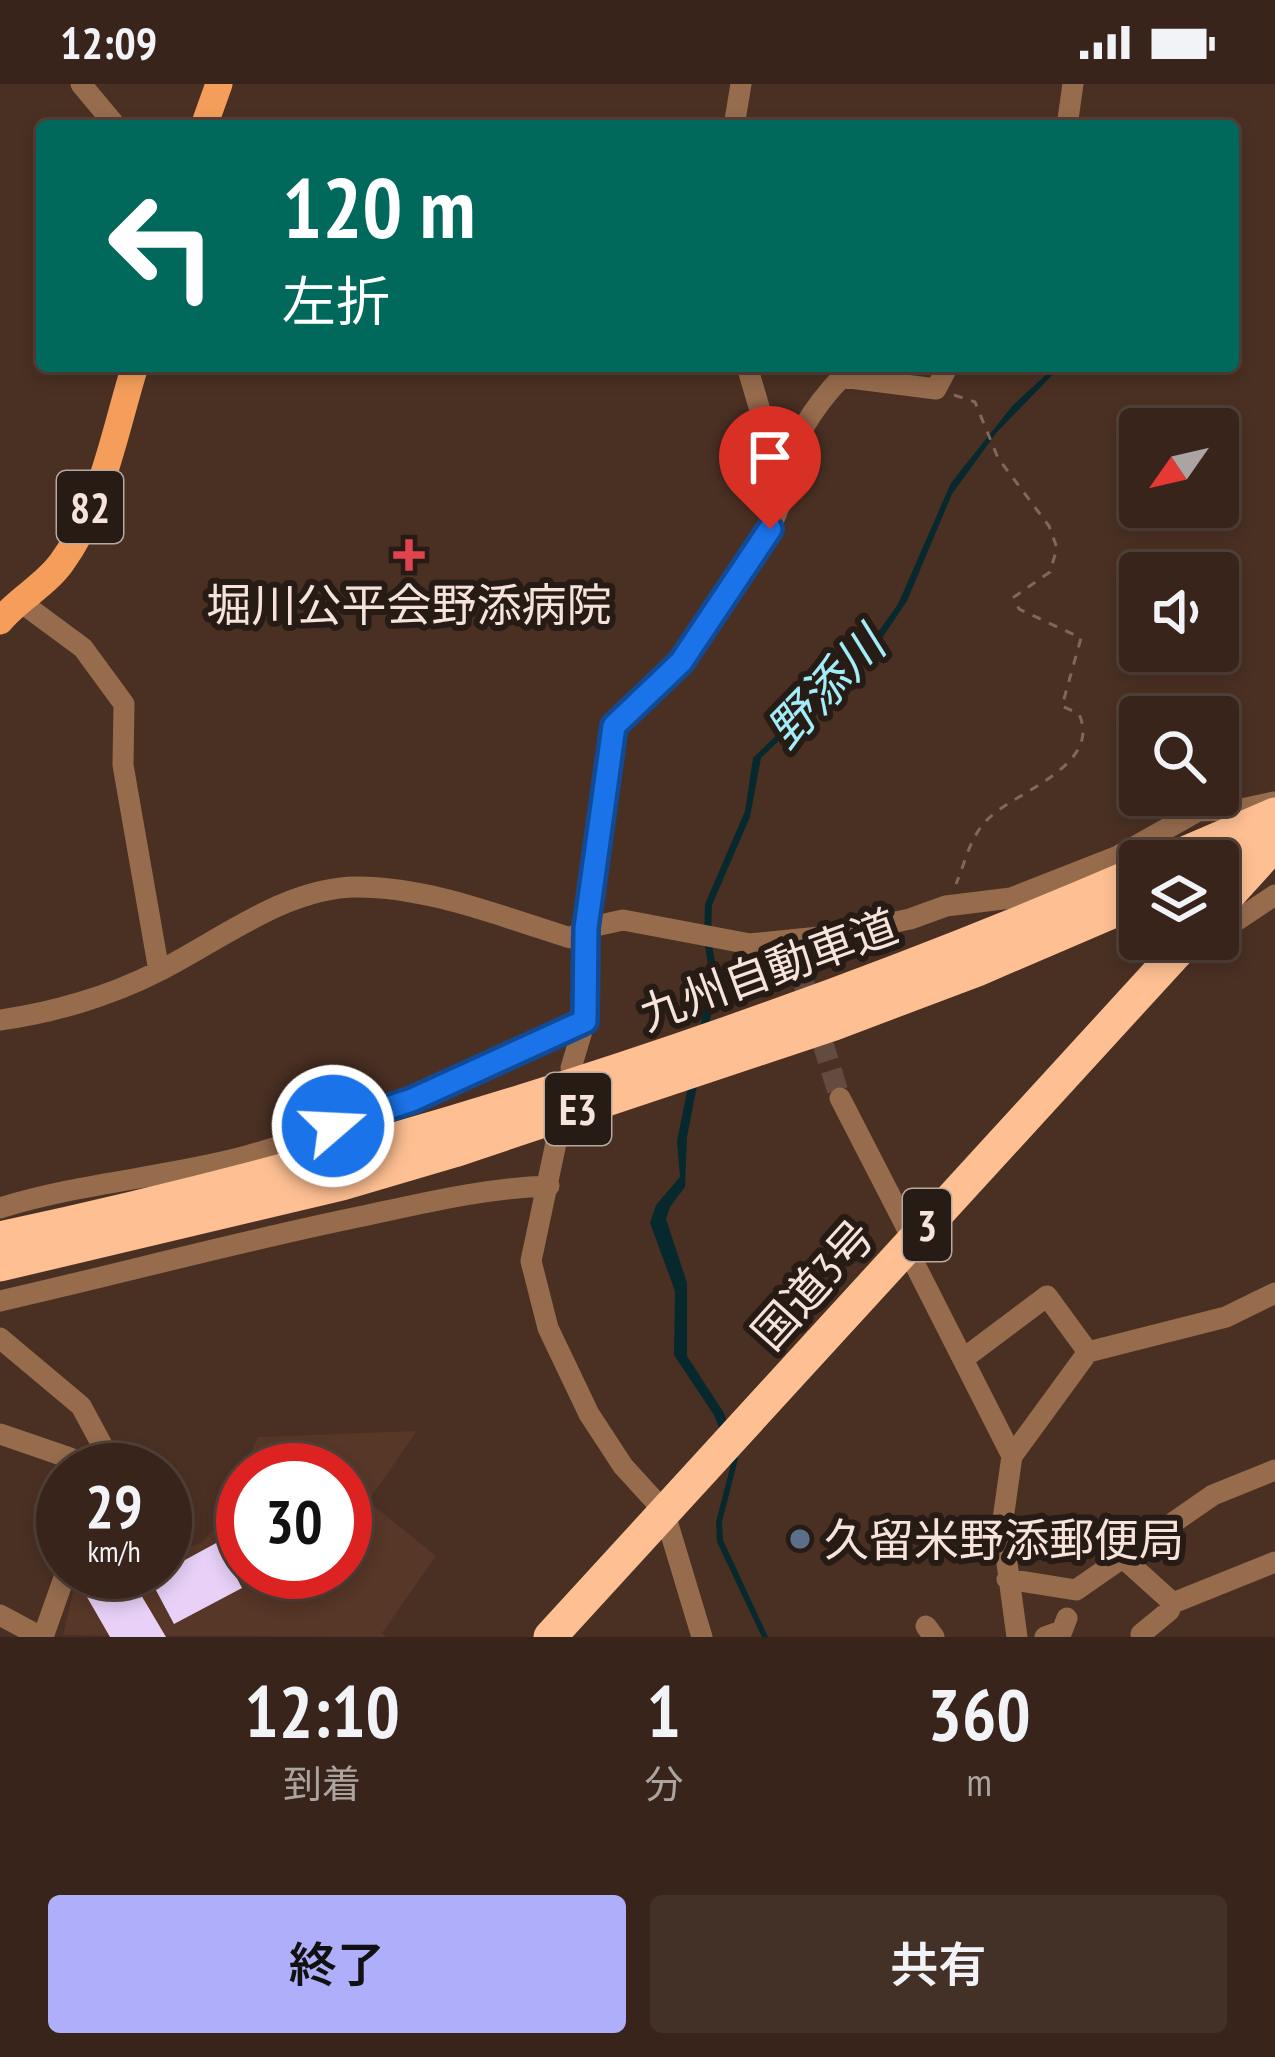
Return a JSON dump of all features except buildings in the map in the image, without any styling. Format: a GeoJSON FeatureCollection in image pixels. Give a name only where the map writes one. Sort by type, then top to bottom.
{"type":"FeatureCollection","features":[{"type":"Feature","properties":{"kind":"highway"},"geometry":{"type":"LineString","coordinates":[[1215,840],[1275,814]]}},
{"type":"Feature","properties":{"kind":"highway"},"geometry":{"type":"LineString","coordinates":[[1239,858],[1275,843]]}},
{"type":"Feature","properties":{"kind":"highway"},"geometry":{"type":"LineString","coordinates":[[1239,883],[1275,843]]}},
{"type":"Feature","properties":{"kind":"highway","name":"九州自動車道"},"geometry":{"type":"LineString","coordinates":[[0,1238],[284,1171],[446,1126],[833,998],[1119,881]]}},
{"type":"Feature","properties":{"kind":"highway","name":"九州自動車道"},"geometry":{"type":"LineString","coordinates":[[0,1265],[342,1184],[454,1151],[834,1024],[1119,909]]}},
{"type":"Feature","properties":{"kind":"highway","name":"国道3号"},"geometry":{"type":"LineString","coordinates":[[550,1637],[1175,960]]}},
{"type":"Feature","properties":{"kind":"main road"},"geometry":{"type":"LineString","coordinates":[[202,120],[219,84]]}},
{"type":"Feature","properties":{"kind":"main road","name":"82"},"geometry":{"type":"LineString","coordinates":[[9,610],[59,567],[77,538],[133,372]]}},
{"type":"Feature","properties":{"kind":"street"},"geometry":{"type":"LineString","coordinates":[[81,84],[111,120]]}},
{"type":"Feature","properties":{"kind":"street"},"geometry":{"type":"LineString","coordinates":[[735,120],[741,84]]}},
{"type":"Feature","properties":{"kind":"street"},"geometry":{"type":"LineString","coordinates":[[1068,120],[1073,84]]}},
{"type":"Feature","properties":{"kind":"street"},"geometry":{"type":"LineString","coordinates":[[571,1068],[585,1021],[586,928],[614,726],[681,662],[770,529],[782,500],[749,372]]}},
{"type":"Feature","properties":{"kind":"street"},"geometry":{"type":"LineString","coordinates":[[781,482],[788,454],[815,405],[842,377],[935,389],[945,372]]}},
{"type":"Feature","properties":{"kind":"street"},"geometry":{"type":"LineString","coordinates":[[9,610],[83,648],[124,704],[123,766],[159,971]]}},
{"type":"Feature","properties":{"kind":"street"},"geometry":{"type":"LineString","coordinates":[[0,1020],[35,1015],[132,984],[316,892],[356,887],[441,898],[571,938],[586,928],[622,920],[750,944],[791,945],[910,919],[946,906],[1011,898],[1118,856],[1198,812],[1275,802]]}},
{"type":"Feature","properties":{"kind":"street"},"geometry":{"type":"LineString","coordinates":[[1239,919],[1275,895]]}},
{"type":"Feature","properties":{"kind":"street"},"geometry":{"type":"LineString","coordinates":[[0,1208],[76,1187],[243,1157],[412,1100],[585,1021]]}},
{"type":"Feature","properties":{"kind":"street"},"geometry":{"type":"LineString","coordinates":[[840,1097],[1012,1456]]}},
{"type":"Feature","properties":{"kind":"street"},"geometry":{"type":"LineString","coordinates":[[557,1138],[531,1261],[548,1328],[589,1414],[623,1466],[664,1510],[702,1637]]}},
{"type":"Feature","properties":{"kind":"street"},"geometry":{"type":"LineString","coordinates":[[0,1300],[147,1268],[258,1236],[500,1187],[549,1186]]}},
{"type":"Feature","properties":{"kind":"street"},"geometry":{"type":"LineString","coordinates":[[1017,1637],[1002,1526],[1012,1456],[1088,1352],[1226,1317],[1275,1293]]}},
{"type":"Feature","properties":{"kind":"street"},"geometry":{"type":"LineString","coordinates":[[963,1359],[1047,1296],[1088,1352]]}},
{"type":"Feature","properties":{"kind":"street"},"geometry":{"type":"LineString","coordinates":[[0,1338],[81,1406],[101,1443]]}},
{"type":"Feature","properties":{"kind":"street"},"geometry":{"type":"LineString","coordinates":[[0,1434],[36,1446]]}},
{"type":"Feature","properties":{"kind":"street"},"geometry":{"type":"LineString","coordinates":[[1007,1579],[1076,1590],[1213,1495],[1275,1470]]}},
{"type":"Feature","properties":{"kind":"street"},"geometry":{"type":"LineString","coordinates":[[1123,1558],[1173,1603]]}},
{"type":"Feature","properties":{"kind":"street"},"geometry":{"type":"LineString","coordinates":[[1141,1634],[1173,1603],[1275,1562]]}},
{"type":"Feature","properties":{"kind":"street"},"geometry":{"type":"LineString","coordinates":[[0,1615],[42,1637],[56,1599]]}},
{"type":"Feature","properties":{"kind":"street"},"geometry":{"type":"LineString","coordinates":[[1045,1637],[1062,1630],[1067,1618]]}},
{"type":"Feature","properties":{"kind":"path"},"geometry":{"type":"LineString","coordinates":[[935,389],[975,402],[998,458],[1048,526],[1057,548],[1050,572],[1014,597],[1019,609],[1081,638],[1062,706],[1079,714],[1084,724],[1082,738],[1062,769],[986,820],[969,846],[946,906]]}},
{"type":"Feature","properties":{"kind":"shaded area"},"geometry":{"type":"Polygon","coordinates":[[[417,1431],[372,1495],[372,1443],[255,1443],[258,1437],[417,1431]]]}},
{"type":"Feature","properties":{"kind":"shaded area"},"geometry":{"type":"Polygon","coordinates":[[[372,1504],[436,1556],[382,1633],[386,1637],[63,1635],[72,1599],[192,1599],[192,1546],[215,1528],[216,1599],[372,1599],[372,1504]]]}},
{"type":"Feature","properties":{"kind":"water"},"geometry":{"type":"Polygon","coordinates":[[[1049,372],[1055,372],[997,432],[952,494],[907,601],[876,647],[761,758],[750,817],[712,905],[711,939],[718,979],[687,1137],[685,1187],[666,1219],[687,1283],[687,1356],[724,1413],[738,1459],[722,1522],[723,1540],[768,1637],[762,1637],[717,1542],[716,1522],[732,1460],[714,1415],[674,1355],[675,1291],[650,1223],[656,1205],[680,1177],[677,1141],[710,978],[705,904],[745,811],[753,758],[869,645],[898,604],[951,483],[1013,405],[1049,372]]]}},
{"type":"Feature","properties":{"kind":"tunnel"},"geometry":{"type":"LineString","coordinates":[[794,952],[840,1098]]}},
{"type":"Feature","properties":{"kind":"place","name":"堀川公平会野添病院"},"geometry":{"type":"Point","coordinates":[409,555]}},
{"type":"Feature","properties":{"kind":"place","name":"久留米野添郵便局"},"geometry":{"type":"Point","coordinates":[800,1539]}},
{"type":"Feature","properties":{"kind":"route"},"geometry":{"type":"LineString","coordinates":[[333,1126],[412,1100],[585,1021],[586,928],[614,726],[681,662],[770,529]]}},
{"type":"Feature","properties":{"kind":"water label","name":"野添川"},"geometry":{"type":"Point","coordinates":[825,687]}}]}
